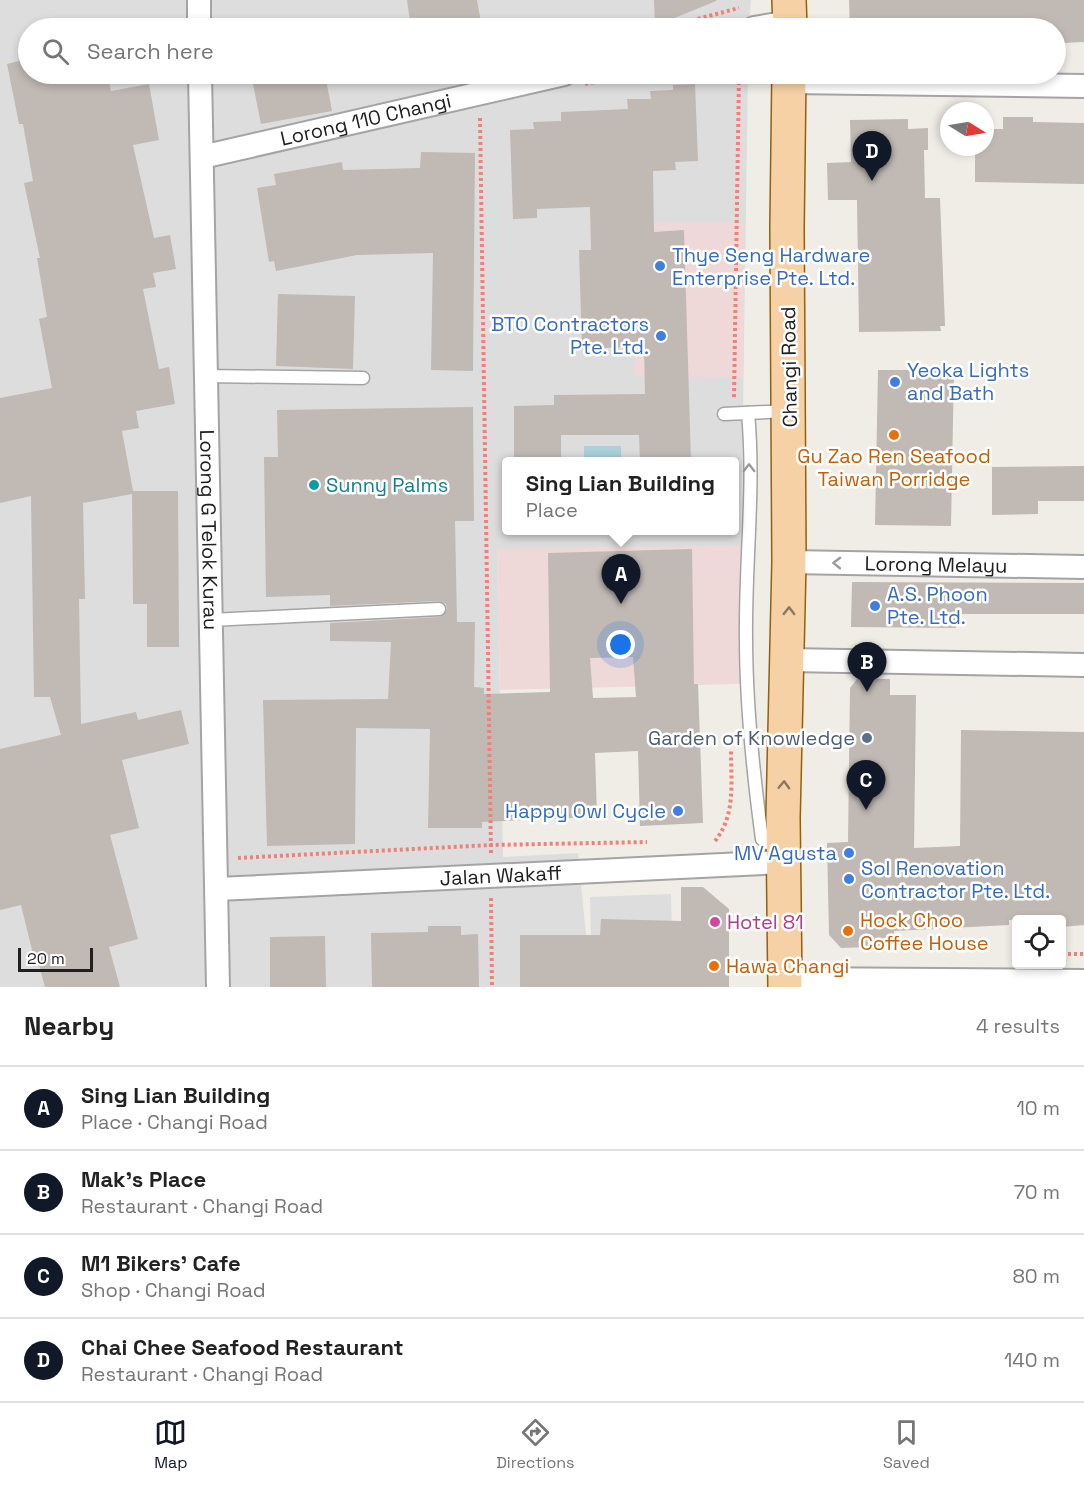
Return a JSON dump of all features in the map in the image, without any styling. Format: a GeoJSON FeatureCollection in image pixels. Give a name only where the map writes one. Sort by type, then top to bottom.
{"type":"FeatureCollection","features":[{"type":"Feature","properties":{"kind":"main road","name":"Changi Road"},"geometry":{"type":"LineString","coordinates":[[785,983],[784,854],[790,411],[787,228],[789,84]]}},
{"type":"Feature","properties":{"kind":"street"},"geometry":{"type":"LineString","coordinates":[[199,0],[199,18]]}},
{"type":"Feature","properties":{"kind":"street","name":"Lorong G Telok Kurau"},"geometry":{"type":"LineString","coordinates":[[200,84],[218,987]]}},
{"type":"Feature","properties":{"kind":"street","name":"Lorong 110 Changi"},"geometry":{"type":"LineString","coordinates":[[202,157],[522,84]]}},
{"type":"Feature","properties":{"kind":"street"},"geometry":{"type":"LineString","coordinates":[[1010,84],[1084,86]]}},
{"type":"Feature","properties":{"kind":"street","name":"Lorong Melayu"},"geometry":{"type":"LineString","coordinates":[[789,562],[1084,567]]}},
{"type":"Feature","properties":{"kind":"street"},"geometry":{"type":"LineString","coordinates":[[788,660],[1084,665]]}},
{"type":"Feature","properties":{"kind":"street","name":"Jalan Wakaff"},"geometry":{"type":"LineString","coordinates":[[217,890],[746,864],[784,854]]}},
{"type":"Feature","properties":{"kind":"street"},"geometry":{"type":"LineString","coordinates":[[785,983],[1084,981]]}},
{"type":"Feature","properties":{"kind":"lane"},"geometry":{"type":"LineString","coordinates":[[205,376],[363,378]]}},
{"type":"Feature","properties":{"kind":"lane"},"geometry":{"type":"LineString","coordinates":[[729,414],[790,411]]}},
{"type":"Feature","properties":{"kind":"lane"},"geometry":{"type":"LineString","coordinates":[[748,413],[749,536],[746,635],[750,750],[762,839],[784,854]]}},
{"type":"Feature","properties":{"kind":"lane"},"geometry":{"type":"LineString","coordinates":[[211,620],[439,609]]}},
{"type":"Feature","properties":{"kind":"path"},"geometry":{"type":"LineString","coordinates":[[703,18],[746,7]]}},
{"type":"Feature","properties":{"kind":"path"},"geometry":{"type":"LineString","coordinates":[[729,414],[740,84]]}},
{"type":"Feature","properties":{"kind":"path"},"geometry":{"type":"LineString","coordinates":[[480,94],[492,987]]}},
{"type":"Feature","properties":{"kind":"path"},"geometry":{"type":"LineString","coordinates":[[231,859],[491,845],[650,842]]}},
{"type":"Feature","properties":{"kind":"path"},"geometry":{"type":"LineString","coordinates":[[708,842],[715,842],[746,864]]}},
{"type":"Feature","properties":{"kind":"path"},"geometry":{"type":"LineString","coordinates":[[1066,954],[1084,954]]}},
{"type":"Feature","properties":{"kind":"shaded area"},"geometry":{"type":"Polygon","coordinates":[[[0,0],[751,0],[750,18],[18,18],[18,84],[748,84],[741,546],[497,550],[503,857],[578,853],[591,987],[0,987],[0,0]]]}},
{"type":"Feature","properties":{"kind":"shaded area"},"geometry":{"type":"Polygon","coordinates":[[[631,223],[744,223],[743,378],[634,375],[631,223]]]}},
{"type":"Feature","properties":{"kind":"shaded area"},"geometry":{"type":"Polygon","coordinates":[[[741,546],[740,684],[500,690],[497,549],[741,546]]]}},
{"type":"Feature","properties":{"kind":"shaded area"},"geometry":{"type":"Polygon","coordinates":[[[671,894],[673,987],[592,987],[590,897],[671,894]]]}},
{"type":"Feature","properties":{"kind":"water"},"geometry":{"type":"Polygon","coordinates":[[[584,446],[621,446],[621,457],[584,457],[584,446]]]}},
{"type":"Feature","properties":{"kind":"building"},"geometry":{"type":"Polygon","coordinates":[[[407,0],[477,0],[480,18],[410,18],[407,0]]]}},
{"type":"Feature","properties":{"kind":"building"},"geometry":{"type":"Polygon","coordinates":[[[654,0],[716,0],[675,18],[655,18],[654,0]]]}},
{"type":"Feature","properties":{"kind":"building"},"geometry":{"type":"Polygon","coordinates":[[[849,0],[1084,0],[1084,42],[1066,43],[1066,18],[850,18],[849,0]]]}},
{"type":"Feature","properties":{"kind":"building"},"geometry":{"type":"Polygon","coordinates":[[[18,61],[18,84],[110,84],[111,91],[149,84],[159,140],[133,145],[154,238],[170,235],[176,269],[153,273],[156,287],[143,289],[159,369],[169,367],[175,404],[136,411],[139,428],[122,431],[133,491],[178,491],[179,647],[147,647],[147,604],[133,604],[132,494],[83,503],[85,599],[79,599],[81,724],[136,712],[138,720],[181,710],[189,744],[122,760],[139,828],[110,835],[138,939],[109,947],[120,987],[45,987],[39,965],[36,966],[21,905],[0,910],[0,749],[61,735],[50,697],[34,697],[31,496],[0,503],[0,398],[52,388],[39,319],[47,317],[37,258],[40,258],[24,183],[33,181],[23,124],[19,124],[7,64],[18,61]]]}},
{"type":"Feature","properties":{"kind":"building"},"geometry":{"type":"Polygon","coordinates":[[[253,84],[327,84],[332,111],[261,124],[253,84]]]}},
{"type":"Feature","properties":{"kind":"building"},"geometry":{"type":"Polygon","coordinates":[[[695,84],[698,161],[675,162],[676,170],[653,171],[654,232],[684,230],[691,457],[640,457],[639,435],[561,435],[561,457],[514,457],[514,406],[554,405],[554,395],[645,394],[644,346],[582,349],[579,250],[591,250],[590,207],[537,209],[537,218],[513,219],[510,130],[534,129],[533,122],[561,121],[561,112],[628,109],[627,99],[651,99],[650,91],[673,90],[673,85],[695,84]]]}},
{"type":"Feature","properties":{"kind":"building"},"geometry":{"type":"Polygon","coordinates":[[[1003,117],[1033,117],[1033,122],[1084,123],[1084,184],[975,182],[975,156],[994,156],[994,129],[1003,129],[1003,117]]]}},
{"type":"Feature","properties":{"kind":"building"},"geometry":{"type":"Polygon","coordinates":[[[908,119],[908,129],[928,128],[928,150],[924,150],[925,198],[940,198],[945,326],[940,326],[941,331],[859,332],[857,200],[828,200],[827,163],[851,162],[850,120],[908,119]]]}},
{"type":"Feature","properties":{"kind":"building"},"geometry":{"type":"Polygon","coordinates":[[[421,152],[475,153],[473,371],[431,370],[433,253],[357,255],[276,271],[274,261],[269,262],[257,188],[276,185],[274,174],[342,162],[343,170],[420,168],[421,152]]]}},
{"type":"Feature","properties":{"kind":"building"},"geometry":{"type":"Polygon","coordinates":[[[278,294],[355,296],[353,369],[276,366],[278,294]]]}},
{"type":"Feature","properties":{"kind":"building"},"geometry":{"type":"Polygon","coordinates":[[[878,370],[954,370],[951,526],[875,525],[878,370]]]}},
{"type":"Feature","properties":{"kind":"building"},"geometry":{"type":"Polygon","coordinates":[[[473,407],[474,521],[455,521],[457,622],[475,622],[474,687],[484,688],[484,694],[550,692],[548,553],[692,549],[694,684],[698,684],[703,823],[640,826],[638,751],[595,753],[597,817],[482,822],[482,828],[428,828],[430,729],[356,728],[355,844],[267,846],[263,700],[388,699],[391,642],[330,641],[330,623],[439,617],[447,609],[446,604],[439,601],[330,606],[330,595],[266,597],[264,457],[278,457],[277,410],[473,407]],[[633,657],[590,658],[593,698],[636,697],[633,657]]]}},
{"type":"Feature","properties":{"kind":"building"},"geometry":{"type":"Polygon","coordinates":[[[1084,466],[1084,501],[1038,501],[1038,514],[992,515],[992,467],[1084,466]]]}},
{"type":"Feature","properties":{"kind":"building"},"geometry":{"type":"Polygon","coordinates":[[[852,582],[1084,583],[1084,614],[956,614],[956,628],[851,627],[852,582]]]}},
{"type":"Feature","properties":{"kind":"building"},"geometry":{"type":"Polygon","coordinates":[[[857,679],[890,679],[890,695],[916,695],[914,848],[960,846],[961,730],[1084,732],[1084,925],[1066,927],[1066,915],[1012,915],[1009,925],[894,931],[894,946],[841,948],[829,935],[827,843],[848,842],[850,688],[857,679]]]}},
{"type":"Feature","properties":{"kind":"building"},"geometry":{"type":"Polygon","coordinates":[[[681,887],[703,887],[729,909],[729,987],[520,987],[520,935],[600,935],[601,919],[681,921],[681,887]]]}},
{"type":"Feature","properties":{"kind":"building"},"geometry":{"type":"Polygon","coordinates":[[[428,926],[461,926],[461,935],[478,934],[479,987],[372,987],[371,933],[428,932],[428,926]]]}},
{"type":"Feature","properties":{"kind":"building"},"geometry":{"type":"Polygon","coordinates":[[[325,936],[326,987],[270,987],[270,937],[325,936]]]}},
{"type":"Feature","properties":{"kind":"place","name":"Chai Chee Seafood Restaurant"},"geometry":{"type":"Point","coordinates":[872,181]}},
{"type":"Feature","properties":{"kind":"place","name":"Thye Seng Hardware Enterprise Pte. Ltd."},"geometry":{"type":"Point","coordinates":[660,266]}},
{"type":"Feature","properties":{"kind":"place","name":"BTO Contractors Pte. Ltd."},"geometry":{"type":"Point","coordinates":[661,336]}},
{"type":"Feature","properties":{"kind":"place","name":"Yeoka Lights and Bath"},"geometry":{"type":"Point","coordinates":[895,382]}},
{"type":"Feature","properties":{"kind":"place","name":"Gu Zao Ren Seafood Taiwan Porridge"},"geometry":{"type":"Point","coordinates":[894,435]}},
{"type":"Feature","properties":{"kind":"place","name":"Sunny Palms"},"geometry":{"type":"Point","coordinates":[314,485]}},
{"type":"Feature","properties":{"kind":"place","name":"Sing Lian Building"},"geometry":{"type":"Point","coordinates":[621,604]}},
{"type":"Feature","properties":{"kind":"place","name":"A.S. Phoon Pte. Ltd."},"geometry":{"type":"Point","coordinates":[875,606]}},
{"type":"Feature","properties":{"kind":"place","name":"Mak's Place"},"geometry":{"type":"Point","coordinates":[867,692]}},
{"type":"Feature","properties":{"kind":"place","name":"Garden of Knowledge"},"geometry":{"type":"Point","coordinates":[867,738]}},
{"type":"Feature","properties":{"kind":"place","name":"M1 Bikers' Cafe"},"geometry":{"type":"Point","coordinates":[866,810]}},
{"type":"Feature","properties":{"kind":"place","name":"Happy Owl Cycle"},"geometry":{"type":"Point","coordinates":[678,811]}},
{"type":"Feature","properties":{"kind":"place","name":"MV Agusta"},"geometry":{"type":"Point","coordinates":[849,853]}},
{"type":"Feature","properties":{"kind":"place","name":"Sol Renovation Contractor Pte. Ltd."},"geometry":{"type":"Point","coordinates":[849,879]}},
{"type":"Feature","properties":{"kind":"place","name":"Hotel 81"},"geometry":{"type":"Point","coordinates":[715,922]}},
{"type":"Feature","properties":{"kind":"place","name":"Hock Choo Coffee House"},"geometry":{"type":"Point","coordinates":[848,931]}},
{"type":"Feature","properties":{"kind":"place","name":"Hawa Changi"},"geometry":{"type":"Point","coordinates":[714,966]}}]}
